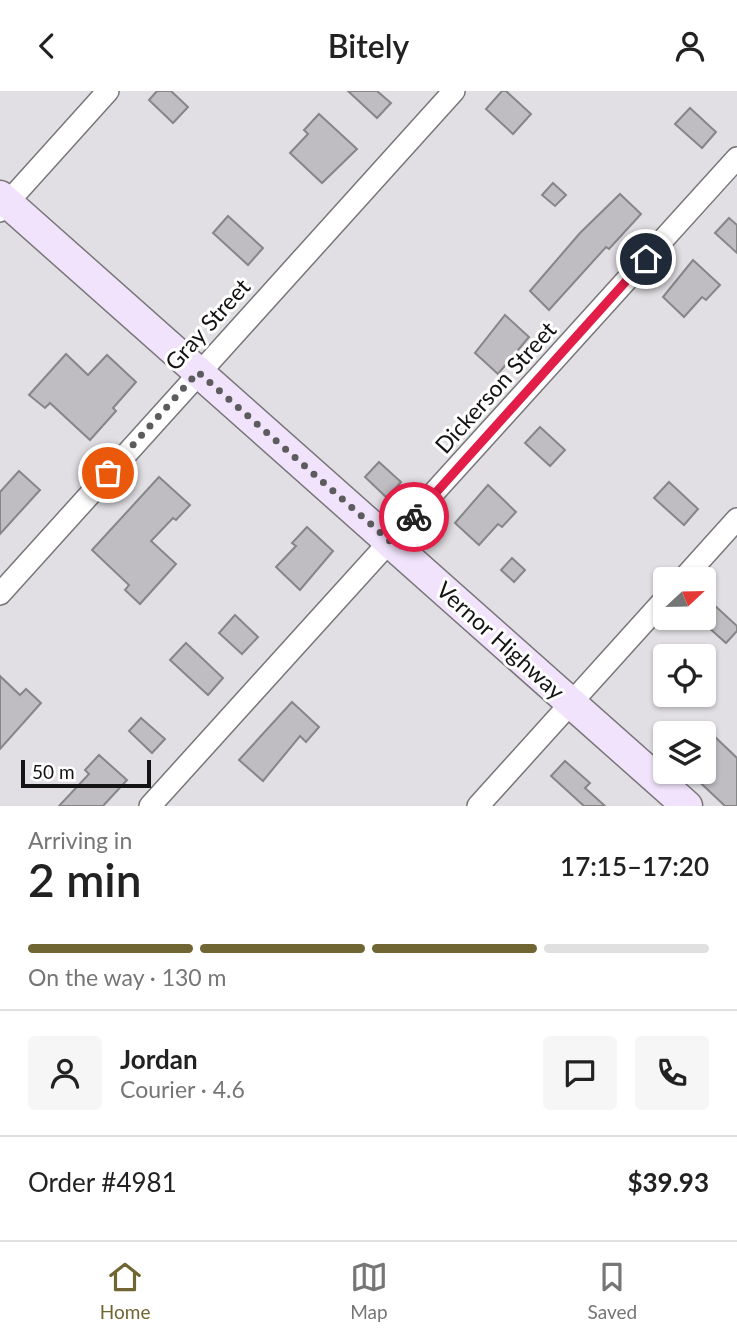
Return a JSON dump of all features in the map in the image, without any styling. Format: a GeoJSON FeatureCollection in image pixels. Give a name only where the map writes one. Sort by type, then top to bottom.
{"type":"FeatureCollection","features":[{"type":"Feature","properties":{"kind":"street"},"geometry":{"type":"LineString","coordinates":[[3,203],[108,91]]}},
{"type":"Feature","properties":{"kind":"street","name":"Gray Street"},"geometry":{"type":"LineString","coordinates":[[0,593],[454,91]]}},
{"type":"Feature","properties":{"kind":"street","name":"Dickerson Street"},"geometry":{"type":"LineString","coordinates":[[150,806],[737,157]]}},
{"type":"Feature","properties":{"kind":"street","name":"Vernor Highway"},"geometry":{"type":"LineString","coordinates":[[3,203],[391,542],[687,806]]}},
{"type":"Feature","properties":{"kind":"street"},"geometry":{"type":"LineString","coordinates":[[694,567],[737,519]]}},
{"type":"Feature","properties":{"kind":"street"},"geometry":{"type":"LineString","coordinates":[[478,806],[653,612]]}},
{"type":"Feature","properties":{"kind":"building"},"geometry":{"type":"Polygon","coordinates":[[[157,91],[171,91],[188,107],[173,123],[149,100],[157,91]]]}},
{"type":"Feature","properties":{"kind":"building"},"geometry":{"type":"Polygon","coordinates":[[[348,91],[377,91],[391,103],[377,118],[348,91]]]}},
{"type":"Feature","properties":{"kind":"building"},"geometry":{"type":"Polygon","coordinates":[[[502,91],[506,91],[531,114],[513,134],[486,109],[502,91]]]}},
{"type":"Feature","properties":{"kind":"building"},"geometry":{"type":"Polygon","coordinates":[[[690,108],[716,132],[702,148],[675,124],[690,108]]]}},
{"type":"Feature","properties":{"kind":"building"},"geometry":{"type":"Polygon","coordinates":[[[319,114],[357,149],[322,183],[290,153],[308,134],[304,130],[319,114]]]}},
{"type":"Feature","properties":{"kind":"building"},"geometry":{"type":"Polygon","coordinates":[[[553,183],[566,195],[555,206],[542,195],[553,183]]]}},
{"type":"Feature","properties":{"kind":"building"},"geometry":{"type":"Polygon","coordinates":[[[620,194],[641,214],[609,249],[606,247],[549,310],[530,291],[580,233],[620,194]]]}},
{"type":"Feature","properties":{"kind":"building"},"geometry":{"type":"Polygon","coordinates":[[[228,216],[263,248],[248,265],[213,233],[228,216]]]}},
{"type":"Feature","properties":{"kind":"building"},"geometry":{"type":"Polygon","coordinates":[[[729,218],[737,225],[737,253],[715,233],[729,218]]]}},
{"type":"Feature","properties":{"kind":"building"},"geometry":{"type":"Polygon","coordinates":[[[693,260],[720,285],[706,300],[702,297],[684,317],[663,297],[693,260]]]}},
{"type":"Feature","properties":{"kind":"building"},"geometry":{"type":"Polygon","coordinates":[[[505,315],[529,337],[498,374],[475,353],[505,315]]]}},
{"type":"Feature","properties":{"kind":"building"},"geometry":{"type":"Polygon","coordinates":[[[66,354],[88,375],[107,355],[136,382],[113,408],[116,411],[90,440],[50,403],[45,408],[29,395],[66,354]]]}},
{"type":"Feature","properties":{"kind":"building"},"geometry":{"type":"Polygon","coordinates":[[[540,427],[565,450],[550,466],[525,443],[540,427]]]}},
{"type":"Feature","properties":{"kind":"building"},"geometry":{"type":"Polygon","coordinates":[[[379,462],[401,482],[387,498],[365,477],[379,462]]]}},
{"type":"Feature","properties":{"kind":"building"},"geometry":{"type":"Polygon","coordinates":[[[19,471],[40,490],[0,534],[0,492],[19,471]]]}},
{"type":"Feature","properties":{"kind":"building"},"geometry":{"type":"Polygon","coordinates":[[[159,477],[190,505],[151,541],[176,564],[140,604],[125,590],[129,585],[92,550],[159,477]]]}},
{"type":"Feature","properties":{"kind":"building"},"geometry":{"type":"Polygon","coordinates":[[[669,482],[698,509],[684,525],[654,498],[669,482]]]}},
{"type":"Feature","properties":{"kind":"building"},"geometry":{"type":"Polygon","coordinates":[[[488,485],[516,512],[502,527],[498,524],[479,545],[455,523],[488,485]]]}},
{"type":"Feature","properties":{"kind":"building"},"geometry":{"type":"Polygon","coordinates":[[[307,527],[333,551],[300,590],[276,567],[296,546],[292,543],[307,527]]]}},
{"type":"Feature","properties":{"kind":"building"},"geometry":{"type":"Polygon","coordinates":[[[512,558],[525,570],[514,582],[501,570],[512,558]]]}},
{"type":"Feature","properties":{"kind":"building"},"geometry":{"type":"Polygon","coordinates":[[[716,607],[737,626],[737,631],[726,643],[711,630],[716,630],[716,607]]]}},
{"type":"Feature","properties":{"kind":"building"},"geometry":{"type":"Polygon","coordinates":[[[235,615],[258,637],[242,654],[219,633],[235,615]]]}},
{"type":"Feature","properties":{"kind":"building"},"geometry":{"type":"Polygon","coordinates":[[[186,643],[223,678],[208,695],[170,660],[186,643]]]}},
{"type":"Feature","properties":{"kind":"building"},"geometry":{"type":"Polygon","coordinates":[[[0,676],[20,695],[26,689],[41,703],[0,749],[0,676]]]}},
{"type":"Feature","properties":{"kind":"building"},"geometry":{"type":"Polygon","coordinates":[[[292,702],[319,727],[306,742],[300,736],[263,781],[239,760],[292,702]]]}},
{"type":"Feature","properties":{"kind":"building"},"geometry":{"type":"Polygon","coordinates":[[[141,718],[165,739],[152,753],[129,731],[141,718]]]}},
{"type":"Feature","properties":{"kind":"building"},"geometry":{"type":"Polygon","coordinates":[[[716,738],[737,758],[737,806],[725,806],[702,784],[716,784],[716,738]]]}},
{"type":"Feature","properties":{"kind":"building"},"geometry":{"type":"Polygon","coordinates":[[[99,755],[127,780],[103,806],[59,806],[89,774],[85,770],[99,755]]]}},
{"type":"Feature","properties":{"kind":"building"},"geometry":{"type":"Polygon","coordinates":[[[565,761],[590,783],[585,788],[605,806],[584,806],[551,776],[565,761]]]}},
{"type":"Feature","properties":{"kind":"way so far"},"geometry":{"type":"LineString","coordinates":[[108,473],[198,372],[391,542],[414,517]]}},
{"type":"Feature","properties":{"kind":"route"},"geometry":{"type":"LineString","coordinates":[[414,517],[646,259]]}}]}
